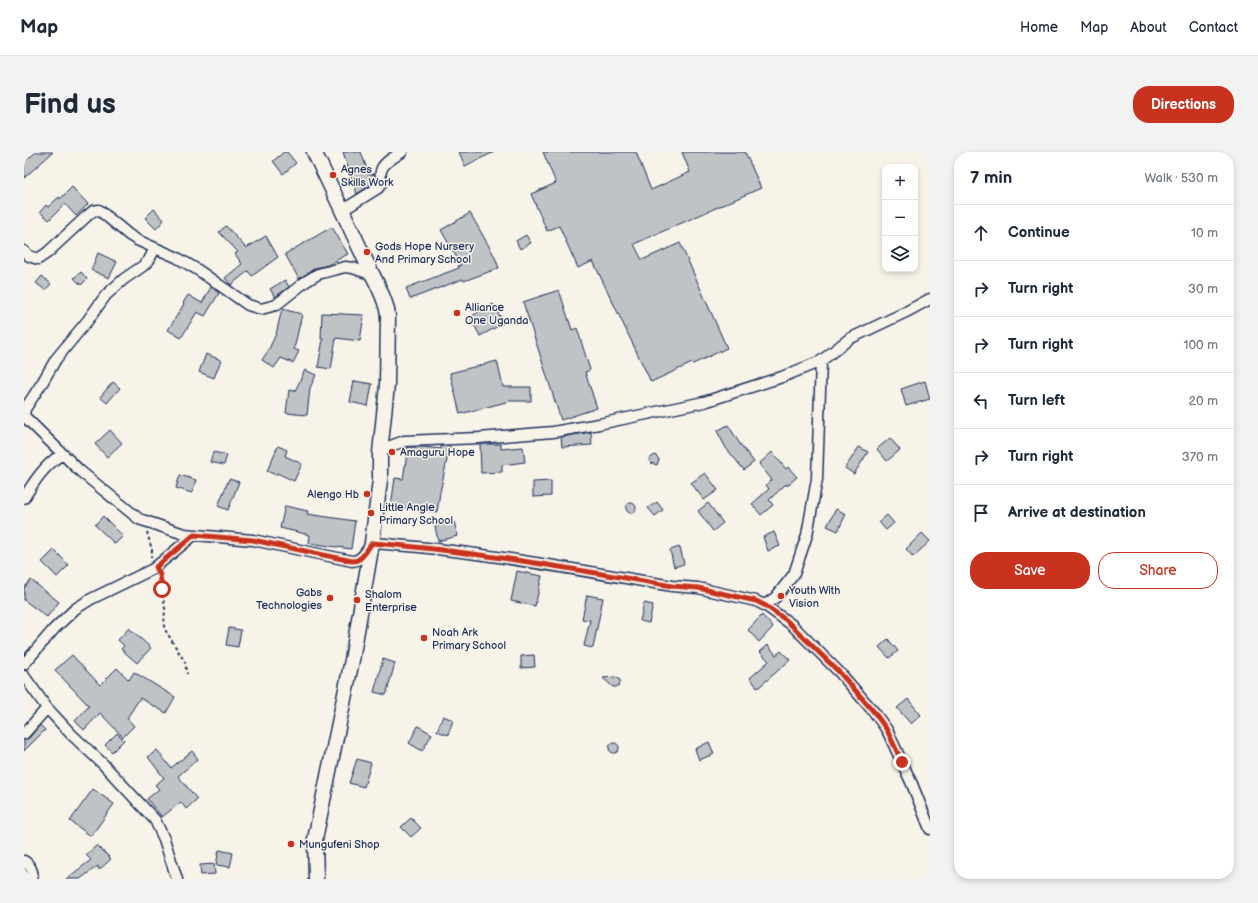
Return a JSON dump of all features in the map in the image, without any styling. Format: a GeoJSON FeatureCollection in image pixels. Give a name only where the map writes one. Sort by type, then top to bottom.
{"type":"FeatureCollection","features":[{"type":"Feature","properties":{"kind":"street"},"geometry":{"type":"LineString","coordinates":[[314,152],[373,275],[387,308],[388,314],[387,385],[380,453],[380,480],[372,543],[352,660],[315,839],[316,879]]}},
{"type":"Feature","properties":{"kind":"street"},"geometry":{"type":"LineString","coordinates":[[343,210],[380,185],[380,172],[383,167],[402,152]]}},
{"type":"Feature","properties":{"kind":"street"},"geometry":{"type":"LineString","coordinates":[[24,251],[29,256],[38,259],[93,211],[99,210],[137,240],[176,257],[198,270],[248,305],[261,309],[276,305],[318,274],[345,267],[353,268],[373,275]]}},
{"type":"Feature","properties":{"kind":"street"},"geometry":{"type":"LineString","coordinates":[[155,248],[149,260],[143,266],[124,279],[106,295],[88,320],[56,359],[42,384],[25,409],[24,415],[80,471],[139,519],[144,521],[184,534],[253,540],[352,561],[357,561],[362,557],[372,543]]}},
{"type":"Feature","properties":{"kind":"street"},"geometry":{"type":"LineString","coordinates":[[380,453],[388,447],[404,441],[553,432],[704,402],[782,377],[821,361],[849,339],[930,299]]}},
{"type":"Feature","properties":{"kind":"street"},"geometry":{"type":"LineString","coordinates":[[766,605],[776,597],[794,574],[807,535],[817,480],[821,361]]}},
{"type":"Feature","properties":{"kind":"street"},"geometry":{"type":"LineString","coordinates":[[24,498],[40,473],[52,460],[62,454]]}},
{"type":"Feature","properties":{"kind":"street"},"geometry":{"type":"LineString","coordinates":[[24,664],[54,629],[75,609],[91,599],[156,567],[194,535]]}},
{"type":"Feature","properties":{"kind":"street"},"geometry":{"type":"LineString","coordinates":[[372,543],[444,549],[629,579],[698,588],[749,599],[766,605],[805,637],[841,674],[874,712],[891,738],[930,829]]}},
{"type":"Feature","properties":{"kind":"street"},"geometry":{"type":"LineString","coordinates":[[24,676],[47,708],[71,734],[103,764],[154,820],[164,839],[176,879]]}},
{"type":"Feature","properties":{"kind":"street"},"geometry":{"type":"LineString","coordinates":[[24,734],[47,708]]}},
{"type":"Feature","properties":{"kind":"street"},"geometry":{"type":"LineString","coordinates":[[24,861],[28,864],[32,871],[32,879]]}},
{"type":"Feature","properties":{"kind":"path"},"geometry":{"type":"LineString","coordinates":[[144,521],[152,550],[150,560],[160,575],[164,602],[164,628],[185,662],[187,674]]}},
{"type":"Feature","properties":{"kind":"building"},"geometry":{"type":"Polygon","coordinates":[[[36,152],[53,152],[24,178],[24,162],[36,152]]]}},
{"type":"Feature","properties":{"kind":"building"},"geometry":{"type":"Polygon","coordinates":[[[284,152],[287,152],[296,163],[283,174],[273,161],[284,152]]]}},
{"type":"Feature","properties":{"kind":"building"},"geometry":{"type":"Polygon","coordinates":[[[343,152],[361,152],[369,175],[374,174],[374,183],[357,194],[343,152]]]}},
{"type":"Feature","properties":{"kind":"building"},"geometry":{"type":"Polygon","coordinates":[[[459,152],[494,152],[465,166],[459,152]]]}},
{"type":"Feature","properties":{"kind":"building"},"geometry":{"type":"Polygon","coordinates":[[[543,152],[636,152],[651,190],[690,172],[682,152],[745,152],[761,188],[634,244],[642,260],[680,243],[727,348],[651,382],[593,261],[578,268],[559,226],[547,231],[531,194],[556,183],[543,152]]]}},
{"type":"Feature","properties":{"kind":"building"},"geometry":{"type":"Polygon","coordinates":[[[72,187],[88,204],[76,216],[65,204],[49,220],[40,212],[46,205],[48,207],[59,197],[60,199],[72,187]]]}},
{"type":"Feature","properties":{"kind":"building"},"geometry":{"type":"Polygon","coordinates":[[[154,209],[164,220],[156,229],[145,218],[154,209]]]}},
{"type":"Feature","properties":{"kind":"building"},"geometry":{"type":"Polygon","coordinates":[[[470,213],[494,255],[499,268],[464,281],[463,279],[410,299],[406,288],[459,268],[458,266],[461,265],[441,230],[470,213]]]}},
{"type":"Feature","properties":{"kind":"building"},"geometry":{"type":"Polygon","coordinates":[[[226,226],[246,248],[266,236],[278,257],[252,276],[248,271],[231,285],[225,278],[242,264],[235,254],[238,252],[219,232],[226,226]]]}},
{"type":"Feature","properties":{"kind":"building"},"geometry":{"type":"Polygon","coordinates":[[[332,227],[348,254],[328,265],[315,268],[299,279],[285,254],[332,227]]]}},
{"type":"Feature","properties":{"kind":"building"},"geometry":{"type":"Polygon","coordinates":[[[526,235],[531,243],[520,249],[516,241],[526,235]]]}},
{"type":"Feature","properties":{"kind":"building"},"geometry":{"type":"Polygon","coordinates":[[[98,253],[117,262],[109,278],[91,270],[98,253]]]}},
{"type":"Feature","properties":{"kind":"building"},"geometry":{"type":"Polygon","coordinates":[[[81,272],[87,279],[81,285],[74,278],[81,272]]]}},
{"type":"Feature","properties":{"kind":"building"},"geometry":{"type":"Polygon","coordinates":[[[42,276],[51,284],[45,290],[36,283],[42,276]]]}},
{"type":"Feature","properties":{"kind":"building"},"geometry":{"type":"Polygon","coordinates":[[[285,280],[289,287],[275,297],[270,289],[285,280]]]}},
{"type":"Feature","properties":{"kind":"building"},"geometry":{"type":"Polygon","coordinates":[[[211,287],[219,293],[205,316],[197,312],[181,338],[168,330],[188,295],[202,303],[211,287]]]}},
{"type":"Feature","properties":{"kind":"building"},"geometry":{"type":"Polygon","coordinates":[[[559,290],[572,330],[577,328],[590,370],[585,372],[597,408],[561,420],[523,302],[559,290]]]}},
{"type":"Feature","properties":{"kind":"building"},"geometry":{"type":"Polygon","coordinates":[[[493,304],[504,323],[480,336],[470,317],[493,304]]]}},
{"type":"Feature","properties":{"kind":"building"},"geometry":{"type":"Polygon","coordinates":[[[282,309],[302,314],[294,349],[299,351],[293,363],[281,358],[274,368],[262,360],[276,334],[282,309]]]}},
{"type":"Feature","properties":{"kind":"building"},"geometry":{"type":"Polygon","coordinates":[[[322,313],[364,315],[360,341],[336,338],[331,369],[318,367],[323,339],[321,339],[322,313]]]}},
{"type":"Feature","properties":{"kind":"building"},"geometry":{"type":"Polygon","coordinates":[[[206,354],[221,360],[214,378],[199,372],[206,354]]]}},
{"type":"Feature","properties":{"kind":"building"},"geometry":{"type":"Polygon","coordinates":[[[497,361],[503,387],[531,387],[531,401],[510,401],[460,414],[450,373],[497,361]]]}},
{"type":"Feature","properties":{"kind":"building"},"geometry":{"type":"Polygon","coordinates":[[[305,370],[316,375],[310,388],[307,415],[286,413],[289,390],[295,391],[305,370]]]}},
{"type":"Feature","properties":{"kind":"building"},"geometry":{"type":"Polygon","coordinates":[[[354,381],[372,384],[368,406],[350,402],[354,381]]]}},
{"type":"Feature","properties":{"kind":"building"},"geometry":{"type":"Polygon","coordinates":[[[925,381],[930,399],[906,406],[901,389],[925,381]]]}},
{"type":"Feature","properties":{"kind":"building"},"geometry":{"type":"Polygon","coordinates":[[[113,382],[120,388],[107,403],[100,397],[113,382]]]}},
{"type":"Feature","properties":{"kind":"building"},"geometry":{"type":"Polygon","coordinates":[[[728,425],[754,462],[744,470],[726,448],[717,431],[728,425]]]}},
{"type":"Feature","properties":{"kind":"building"},"geometry":{"type":"Polygon","coordinates":[[[110,430],[122,443],[107,457],[95,444],[110,430]]]}},
{"type":"Feature","properties":{"kind":"building"},"geometry":{"type":"Polygon","coordinates":[[[591,432],[592,445],[562,447],[561,437],[591,432]]]}},
{"type":"Feature","properties":{"kind":"building"},"geometry":{"type":"Polygon","coordinates":[[[890,438],[900,450],[887,461],[877,449],[890,438]]]}},
{"type":"Feature","properties":{"kind":"building"},"geometry":{"type":"Polygon","coordinates":[[[480,444],[501,444],[501,449],[523,447],[525,462],[502,465],[502,472],[481,473],[480,444]]]}},
{"type":"Feature","properties":{"kind":"building"},"geometry":{"type":"Polygon","coordinates":[[[278,446],[287,450],[285,456],[302,464],[294,481],[277,473],[276,475],[267,471],[278,446]]]}},
{"type":"Feature","properties":{"kind":"building"},"geometry":{"type":"Polygon","coordinates":[[[441,446],[450,446],[437,512],[391,506],[395,478],[403,479],[408,447],[441,449],[441,446]]]}},
{"type":"Feature","properties":{"kind":"building"},"geometry":{"type":"Polygon","coordinates":[[[859,447],[868,452],[854,474],[845,468],[859,447]]]}},
{"type":"Feature","properties":{"kind":"building"},"geometry":{"type":"Polygon","coordinates":[[[213,452],[227,455],[224,465],[210,462],[213,452]]]}},
{"type":"Feature","properties":{"kind":"building"},"geometry":{"type":"Polygon","coordinates":[[[772,452],[786,469],[788,467],[797,477],[787,486],[786,484],[769,500],[773,505],[761,515],[752,504],[769,489],[766,485],[772,480],[759,464],[772,452]]]}},
{"type":"Feature","properties":{"kind":"building"},"geometry":{"type":"Polygon","coordinates":[[[655,455],[659,459],[657,465],[651,463],[649,459],[655,455]]]}},
{"type":"Feature","properties":{"kind":"building"},"geometry":{"type":"Polygon","coordinates":[[[705,473],[718,490],[704,500],[691,483],[705,473]]]}},
{"type":"Feature","properties":{"kind":"building"},"geometry":{"type":"Polygon","coordinates":[[[180,475],[196,480],[192,493],[176,488],[180,475]]]}},
{"type":"Feature","properties":{"kind":"building"},"geometry":{"type":"Polygon","coordinates":[[[229,479],[239,482],[228,510],[218,506],[229,479]]]}},
{"type":"Feature","properties":{"kind":"building"},"geometry":{"type":"Polygon","coordinates":[[[551,481],[551,496],[533,497],[533,482],[551,481]]]}},
{"type":"Feature","properties":{"kind":"building"},"geometry":{"type":"Polygon","coordinates":[[[657,502],[663,510],[655,516],[648,508],[657,502]]]}},
{"type":"Feature","properties":{"kind":"building"},"geometry":{"type":"Polygon","coordinates":[[[629,503],[633,503],[635,504],[635,512],[629,513],[626,510],[626,506],[629,503]]]}},
{"type":"Feature","properties":{"kind":"building"},"geometry":{"type":"Polygon","coordinates":[[[708,503],[723,523],[713,531],[698,511],[708,503]]]}},
{"type":"Feature","properties":{"kind":"building"},"geometry":{"type":"Polygon","coordinates":[[[285,506],[308,511],[307,514],[355,521],[351,549],[309,543],[310,535],[280,528],[285,506]]]}},
{"type":"Feature","properties":{"kind":"building"},"geometry":{"type":"Polygon","coordinates":[[[836,509],[846,514],[838,531],[827,526],[836,509]]]}},
{"type":"Feature","properties":{"kind":"building"},"geometry":{"type":"Polygon","coordinates":[[[887,515],[894,523],[886,530],[879,522],[887,515]]]}},
{"type":"Feature","properties":{"kind":"building"},"geometry":{"type":"Polygon","coordinates":[[[103,516],[123,536],[115,544],[95,525],[103,516]]]}},
{"type":"Feature","properties":{"kind":"building"},"geometry":{"type":"Polygon","coordinates":[[[454,522],[458,536],[438,541],[435,526],[454,522]]]}},
{"type":"Feature","properties":{"kind":"building"},"geometry":{"type":"Polygon","coordinates":[[[774,532],[780,546],[768,551],[763,537],[774,532]]]}},
{"type":"Feature","properties":{"kind":"building"},"geometry":{"type":"Polygon","coordinates":[[[922,533],[930,541],[913,557],[906,549],[922,533]]]}},
{"type":"Feature","properties":{"kind":"building"},"geometry":{"type":"Polygon","coordinates":[[[680,547],[684,564],[674,567],[670,550],[680,547]]]}},
{"type":"Feature","properties":{"kind":"building"},"geometry":{"type":"Polygon","coordinates":[[[54,550],[69,565],[57,577],[42,562],[54,550]]]}},
{"type":"Feature","properties":{"kind":"building"},"geometry":{"type":"Polygon","coordinates":[[[517,571],[542,576],[535,606],[511,601],[517,571]]]}},
{"type":"Feature","properties":{"kind":"building"},"geometry":{"type":"Polygon","coordinates":[[[31,580],[59,602],[47,617],[24,600],[24,588],[31,580]]]}},
{"type":"Feature","properties":{"kind":"building"},"geometry":{"type":"Polygon","coordinates":[[[587,595],[603,598],[593,648],[584,646],[590,620],[582,619],[587,595]]]}},
{"type":"Feature","properties":{"kind":"building"},"geometry":{"type":"Polygon","coordinates":[[[644,603],[653,605],[649,623],[640,621],[644,603]]]}},
{"type":"Feature","properties":{"kind":"building"},"geometry":{"type":"Polygon","coordinates":[[[762,615],[773,627],[759,642],[748,630],[762,615]]]}},
{"type":"Feature","properties":{"kind":"building"},"geometry":{"type":"Polygon","coordinates":[[[129,628],[151,648],[137,663],[121,649],[124,646],[118,640],[129,628]]]}},
{"type":"Feature","properties":{"kind":"building"},"geometry":{"type":"Polygon","coordinates":[[[229,628],[241,630],[238,647],[226,645],[229,628]]]}},
{"type":"Feature","properties":{"kind":"building"},"geometry":{"type":"Polygon","coordinates":[[[888,639],[898,651],[889,658],[879,647],[888,639]]]}},
{"type":"Feature","properties":{"kind":"building"},"geometry":{"type":"Polygon","coordinates":[[[768,645],[776,655],[781,651],[790,660],[758,688],[750,678],[769,661],[760,652],[768,645]]]}},
{"type":"Feature","properties":{"kind":"building"},"geometry":{"type":"Polygon","coordinates":[[[72,655],[100,685],[117,668],[129,680],[134,672],[175,697],[166,713],[140,698],[127,718],[134,726],[123,737],[100,713],[84,730],[75,721],[89,706],[55,670],[72,655]]]}},
{"type":"Feature","properties":{"kind":"building"},"geometry":{"type":"Polygon","coordinates":[[[534,655],[535,667],[521,668],[521,656],[534,655]]]}},
{"type":"Feature","properties":{"kind":"building"},"geometry":{"type":"Polygon","coordinates":[[[383,659],[395,663],[386,695],[374,692],[383,659]]]}},
{"type":"Feature","properties":{"kind":"building"},"geometry":{"type":"Polygon","coordinates":[[[616,677],[620,680],[620,684],[616,687],[613,687],[603,678],[616,677]]]}},
{"type":"Feature","properties":{"kind":"building"},"geometry":{"type":"Polygon","coordinates":[[[908,699],[921,715],[911,724],[897,708],[908,699]]]}},
{"type":"Feature","properties":{"kind":"building"},"geometry":{"type":"Polygon","coordinates":[[[443,716],[453,720],[448,735],[437,731],[443,716]]]}},
{"type":"Feature","properties":{"kind":"building"},"geometry":{"type":"Polygon","coordinates":[[[40,725],[45,730],[24,751],[24,740],[29,738],[40,725]]]}},
{"type":"Feature","properties":{"kind":"building"},"geometry":{"type":"Polygon","coordinates":[[[418,726],[432,734],[422,751],[409,743],[418,726]]]}},
{"type":"Feature","properties":{"kind":"building"},"geometry":{"type":"Polygon","coordinates":[[[117,733],[124,740],[112,752],[105,745],[117,733]]]}},
{"type":"Feature","properties":{"kind":"building"},"geometry":{"type":"Polygon","coordinates":[[[709,742],[714,754],[699,760],[695,749],[709,742]]]}},
{"type":"Feature","properties":{"kind":"building"},"geometry":{"type":"Polygon","coordinates":[[[612,743],[616,743],[618,744],[618,752],[612,753],[609,750],[609,746],[612,743]]]}},
{"type":"Feature","properties":{"kind":"building"},"geometry":{"type":"Polygon","coordinates":[[[157,750],[171,768],[192,751],[198,759],[178,776],[197,799],[186,809],[181,802],[162,817],[147,799],[159,789],[155,785],[164,778],[148,757],[157,750]]]}},
{"type":"Feature","properties":{"kind":"building"},"geometry":{"type":"Polygon","coordinates":[[[357,759],[371,763],[364,787],[349,783],[357,759]]]}},
{"type":"Feature","properties":{"kind":"building"},"geometry":{"type":"Polygon","coordinates":[[[93,789],[114,804],[91,836],[70,821],[93,789]]]}},
{"type":"Feature","properties":{"kind":"building"},"geometry":{"type":"Polygon","coordinates":[[[411,818],[421,828],[411,837],[401,827],[411,818]]]}},
{"type":"Feature","properties":{"kind":"building"},"geometry":{"type":"Polygon","coordinates":[[[97,845],[111,859],[99,870],[98,866],[80,879],[66,879],[91,860],[86,855],[97,845]]]}},
{"type":"Feature","properties":{"kind":"building"},"geometry":{"type":"Polygon","coordinates":[[[219,850],[233,853],[230,867],[216,865],[219,850]]]}},
{"type":"Feature","properties":{"kind":"building"},"geometry":{"type":"Polygon","coordinates":[[[214,864],[215,874],[201,875],[200,865],[214,864]]]}},
{"type":"Feature","properties":{"kind":"place","name":"Agnes Skills Work"},"geometry":{"type":"Point","coordinates":[333,175]}},
{"type":"Feature","properties":{"kind":"place","name":"Gods Hope Nursery And Primary School"},"geometry":{"type":"Point","coordinates":[367,252]}},
{"type":"Feature","properties":{"kind":"place","name":"Alliance One Uganda"},"geometry":{"type":"Point","coordinates":[457,313]}},
{"type":"Feature","properties":{"kind":"place","name":"Amaguru Hope"},"geometry":{"type":"Point","coordinates":[392,452]}},
{"type":"Feature","properties":{"kind":"place","name":"Alengo Hb"},"geometry":{"type":"Point","coordinates":[367,494]}},
{"type":"Feature","properties":{"kind":"place","name":"Little Angle Primary School"},"geometry":{"type":"Point","coordinates":[371,513]}},
{"type":"Feature","properties":{"kind":"place","name":"Youth With Vision"},"geometry":{"type":"Point","coordinates":[781,596]}},
{"type":"Feature","properties":{"kind":"place","name":"Gabs Technologies"},"geometry":{"type":"Point","coordinates":[330,598]}},
{"type":"Feature","properties":{"kind":"place","name":"Shalom Enterprise"},"geometry":{"type":"Point","coordinates":[357,600]}},
{"type":"Feature","properties":{"kind":"place","name":"Noah Ark Primary School"},"geometry":{"type":"Point","coordinates":[424,638]}},
{"type":"Feature","properties":{"kind":"place","name":"Mungufeni Shop"},"geometry":{"type":"Point","coordinates":[291,844]}},
{"type":"Feature","properties":{"kind":"route"},"geometry":{"type":"LineString","coordinates":[[162,589],[160,575],[156,567],[194,535],[253,540],[340,557],[352,561],[357,561],[362,557],[372,543],[444,549],[672,586],[698,588],[749,599],[766,605],[786,620],[841,674],[874,712],[887,730],[902,762]]}}]}
